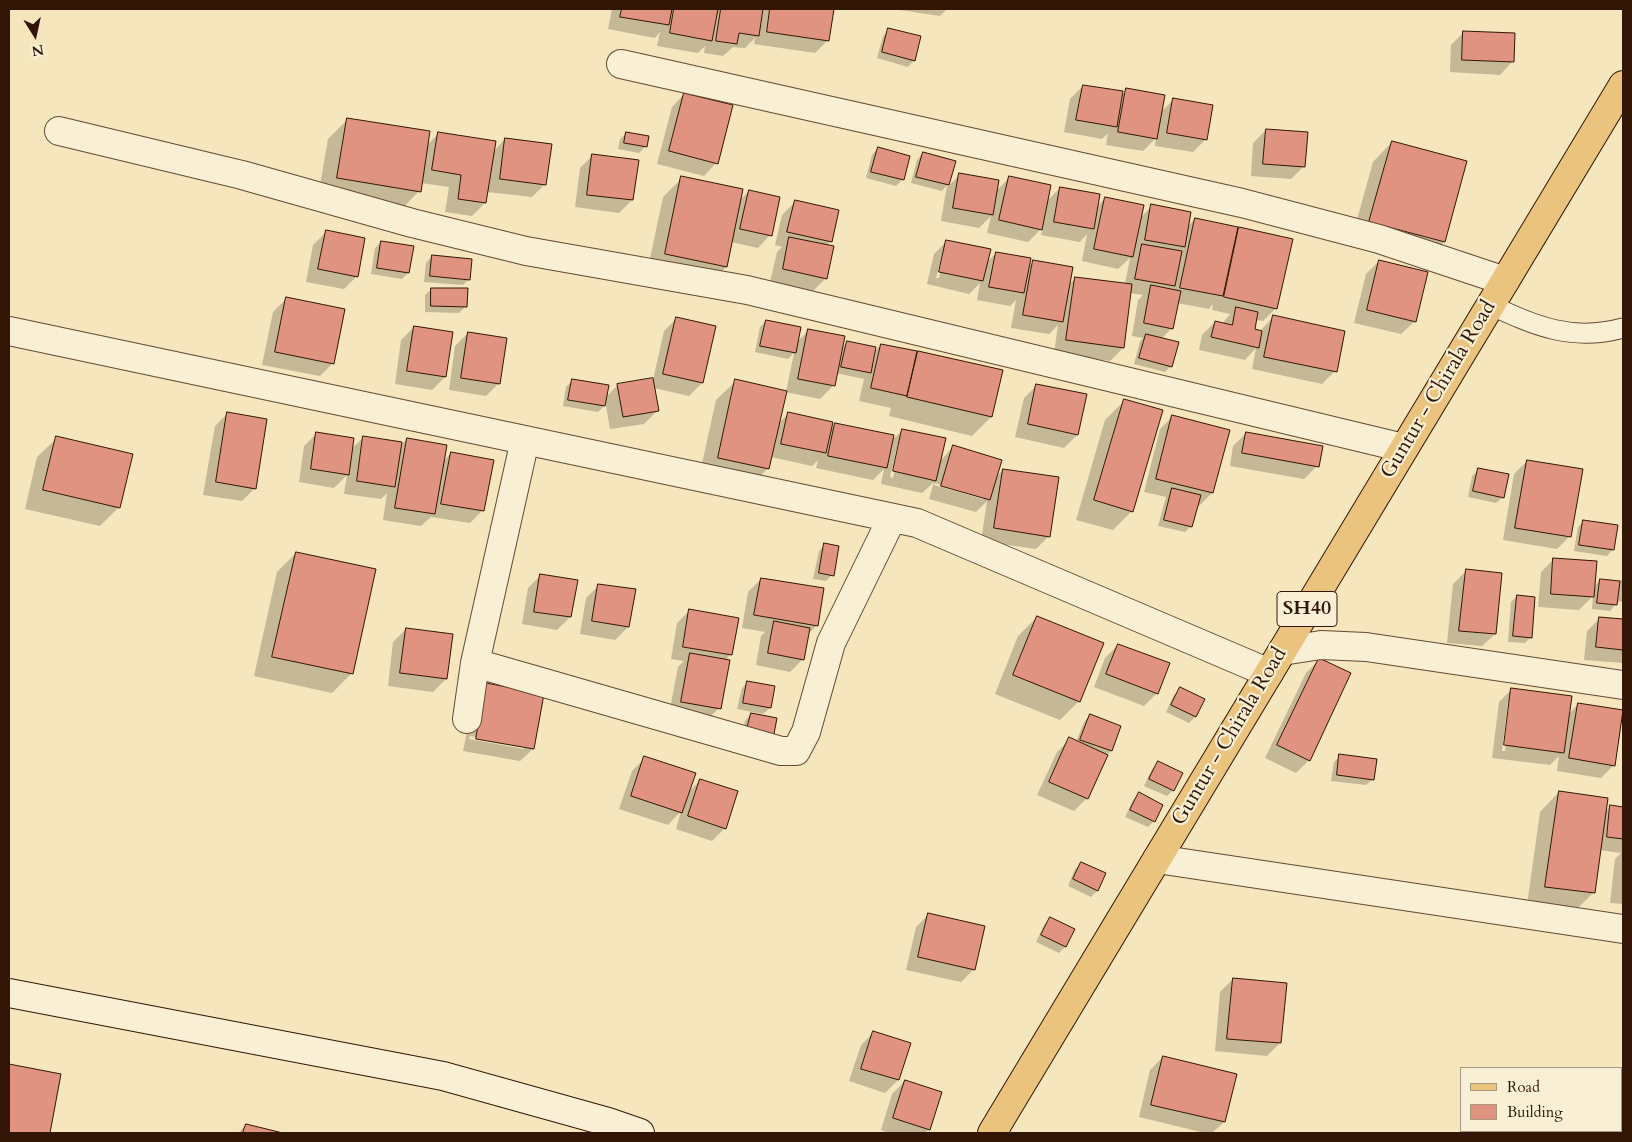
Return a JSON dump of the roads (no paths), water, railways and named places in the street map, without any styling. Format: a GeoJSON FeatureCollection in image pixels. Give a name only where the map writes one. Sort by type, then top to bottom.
{"type":"FeatureCollection","features":[{"type":"Feature","properties":{"kind":"main road","name":"Guntur - Chirala Road"},"geometry":{"type":"LineString","coordinates":[[992,1133],[1490,305],[1620,98]]}},
{"type":"Feature","properties":{"kind":"street"},"geometry":{"type":"LineString","coordinates":[[621,64],[1242,203],[1378,239],[1505,281]]}},
{"type":"Feature","properties":{"kind":"street"},"geometry":{"type":"LineString","coordinates":[[59,131],[242,175],[412,223],[526,251],[747,290],[1404,448]]}},
{"type":"Feature","properties":{"kind":"street"},"geometry":{"type":"LineString","coordinates":[[9,331],[916,524],[1276,662],[1320,645],[1366,647],[1623,685]]}},
{"type":"Feature","properties":{"kind":"street"},"geometry":{"type":"LineString","coordinates":[[467,719],[475,663],[525,440]]}},
{"type":"Feature","properties":{"kind":"street"},"geometry":{"type":"LineString","coordinates":[[475,663],[781,751],[796,751],[806,732],[830,643],[892,518]]}},
{"type":"Feature","properties":{"kind":"street"},"geometry":{"type":"LineString","coordinates":[[1157,859],[1623,929]]}},
{"type":"Feature","properties":{"kind":"street"},"geometry":{"type":"LineString","coordinates":[[9,993],[443,1076],[608,1122],[640,1133]]}},
{"type":"Feature","properties":{"kind":"lane"},"geometry":{"type":"LineString","coordinates":[[1490,305],[1530,323],[1570,334],[1603,333],[1623,328]]}}]}
